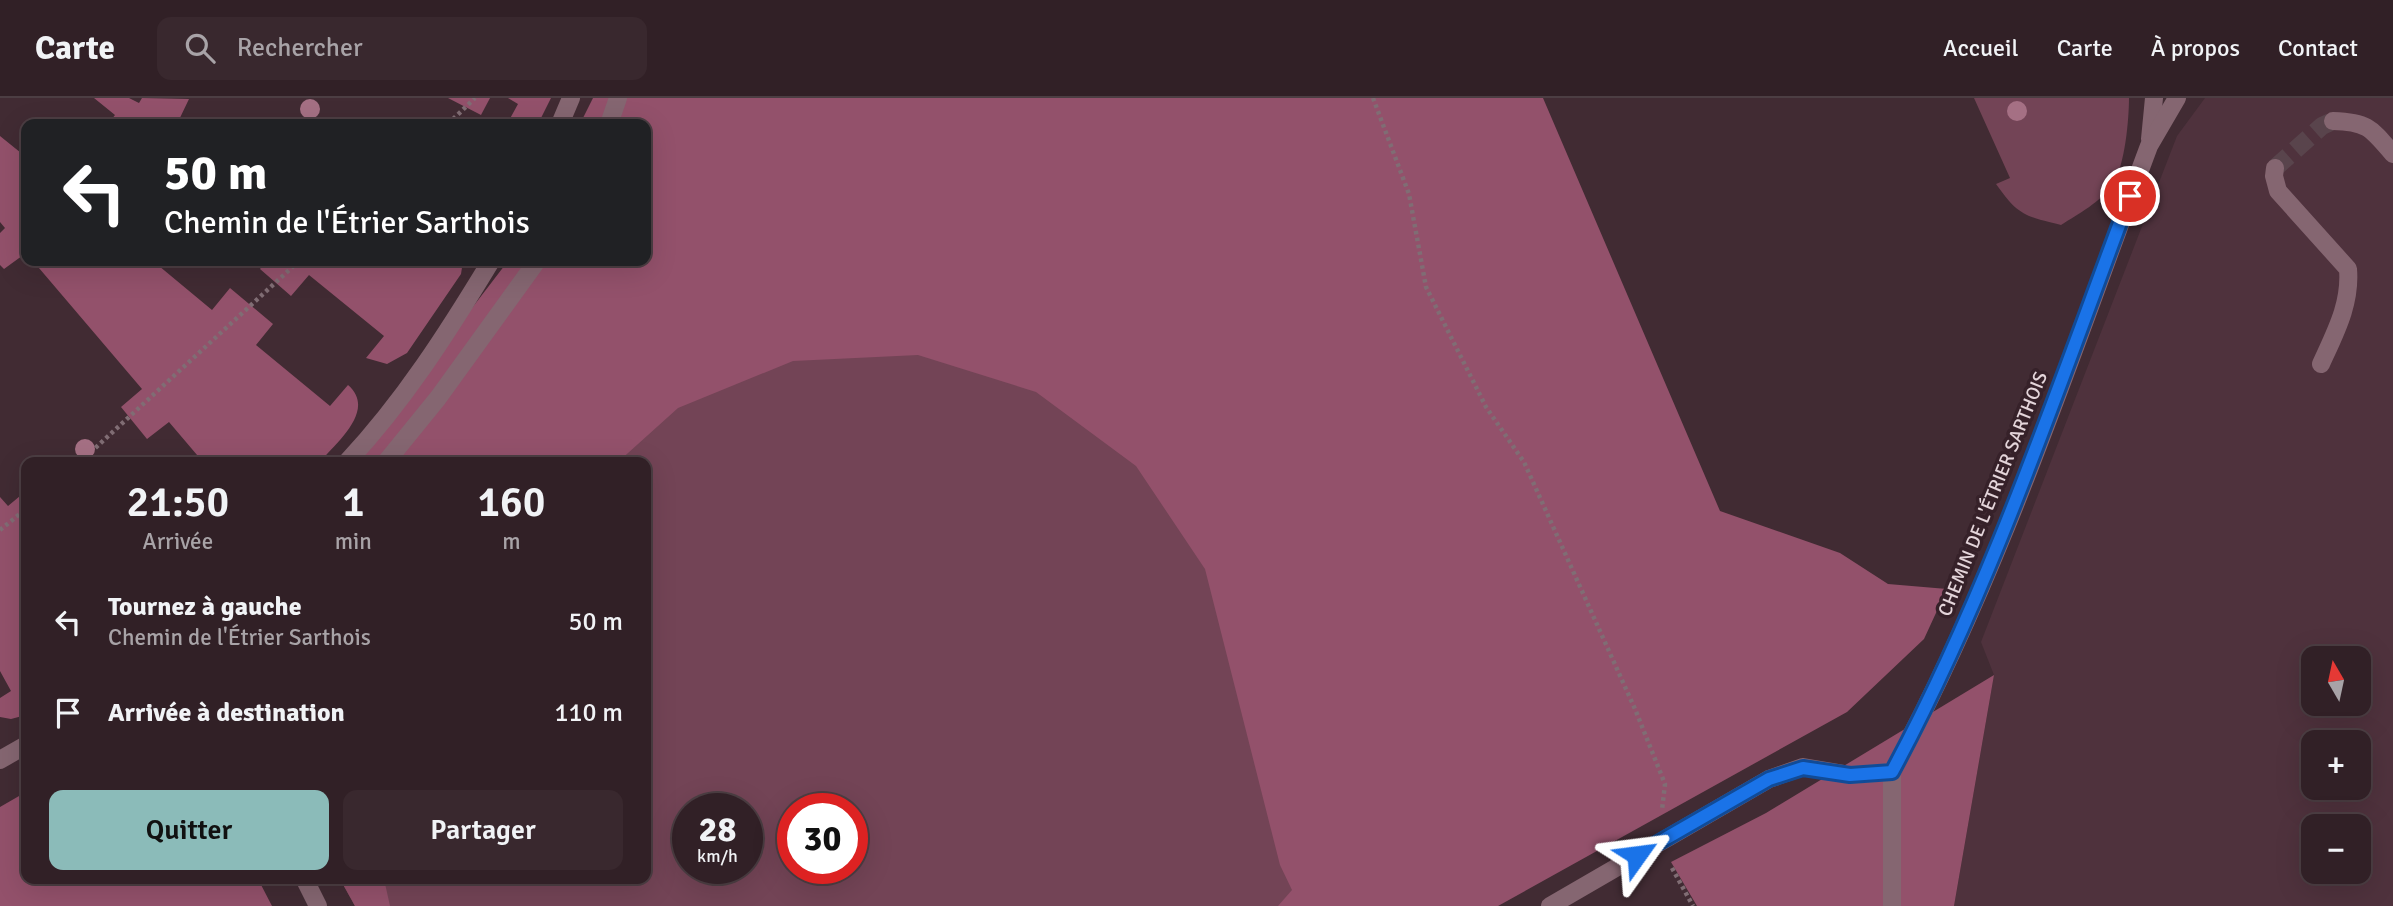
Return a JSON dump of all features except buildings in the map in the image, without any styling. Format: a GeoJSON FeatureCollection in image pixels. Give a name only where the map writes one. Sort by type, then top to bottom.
{"type":"FeatureCollection","features":[{"type":"Feature","properties":{"kind":"street"},"geometry":{"type":"LineString","coordinates":[[562,119],[571,98]]}},
{"type":"Feature","properties":{"kind":"street"},"geometry":{"type":"LineString","coordinates":[[611,119],[618,98]]}},
{"type":"Feature","properties":{"kind":"street"},"geometry":{"type":"LineString","coordinates":[[2149,146],[2154,98]]}},
{"type":"Feature","properties":{"kind":"street"},"geometry":{"type":"LineString","coordinates":[[2149,146],[2177,98]]}},
{"type":"Feature","properties":{"kind":"street"},"geometry":{"type":"LineString","coordinates":[[2333,121],[2358,122],[2375,133],[2393,154]]}},
{"type":"Feature","properties":{"kind":"street","name":"CHEMIN DE L'ÉTRIER SARTHOIS"},"geometry":{"type":"LineString","coordinates":[[1892,772],[1929,702],[1994,561],[2149,146]]}},
{"type":"Feature","properties":{"kind":"street"},"geometry":{"type":"LineString","coordinates":[[2275,168],[2278,191],[2348,269],[2349,286],[2344,310],[2321,364]]}},
{"type":"Feature","properties":{"kind":"street"},"geometry":{"type":"LineString","coordinates":[[352,457],[390,415],[445,337],[488,266]]}},
{"type":"Feature","properties":{"kind":"street"},"geometry":{"type":"LineString","coordinates":[[390,457],[438,398],[533,266]]}},
{"type":"Feature","properties":{"kind":"street"},"geometry":{"type":"LineString","coordinates":[[0,760],[21,748]]}},
{"type":"Feature","properties":{"kind":"street"},"geometry":{"type":"LineString","coordinates":[[1550,906],[1769,779],[1803,768],[1850,775],[1892,772],[1892,906]]}},
{"type":"Feature","properties":{"kind":"street"},"geometry":{"type":"LineString","coordinates":[[307,884],[318,906]]}},
{"type":"Feature","properties":{"kind":"path"},"geometry":{"type":"LineString","coordinates":[[453,119],[475,98]]}},
{"type":"Feature","properties":{"kind":"path"},"geometry":{"type":"LineString","coordinates":[[1373,98],[1409,194],[1426,287],[1486,407],[1524,462],[1635,709],[1665,784],[1658,842],[1693,906]]}},
{"type":"Feature","properties":{"kind":"path"},"geometry":{"type":"LineString","coordinates":[[85,457],[294,266]]}},
{"type":"Feature","properties":{"kind":"path"},"geometry":{"type":"LineString","coordinates":[[0,530],[21,513]]}},
{"type":"Feature","properties":{"kind":"shaded area"},"geometry":{"type":"Polygon","coordinates":[[[94,98],[129,98],[139,103],[142,98],[189,99],[179,119],[112,119],[115,115],[94,98]]]}},
{"type":"Feature","properties":{"kind":"shaded area"},"geometry":{"type":"Polygon","coordinates":[[[448,98],[490,98],[481,115],[448,98]]]}},
{"type":"Feature","properties":{"kind":"shaded area"},"geometry":{"type":"Polygon","coordinates":[[[508,98],[551,98],[540,119],[510,119],[518,104],[508,98]]]}},
{"type":"Feature","properties":{"kind":"shaded area"},"geometry":{"type":"Polygon","coordinates":[[[593,98],[1543,98],[1720,511],[1840,553],[1888,584],[1947,589],[1924,639],[1847,712],[1498,906],[1278,906],[1292,890],[1280,865],[1205,569],[1136,466],[1036,392],[918,355],[793,361],[678,408],[624,457],[358,457],[504,266],[651,266],[651,119],[582,119],[593,98]]]}},
{"type":"Feature","properties":{"kind":"shaded area"},"geometry":{"type":"Polygon","coordinates":[[[1340,98],[1440,906],[355,906],[343,884],[651,884],[651,457],[437,457],[641,266],[651,266],[651,260],[1340,98]]]}},
{"type":"Feature","properties":{"kind":"shaded area"},"geometry":{"type":"Polygon","coordinates":[[[1974,98],[2129,98],[2123,154],[2113,184],[2096,202],[2061,225],[2023,213],[1996,184],[2010,178],[1974,98]]]}},
{"type":"Feature","properties":{"kind":"shaded area"},"geometry":{"type":"Polygon","coordinates":[[[2205,98],[2393,98],[2393,906],[1954,906],[1994,675],[1981,642],[2177,136],[2205,98]]]}},
{"type":"Feature","properties":{"kind":"shaded area"},"geometry":{"type":"Polygon","coordinates":[[[0,136],[21,153],[21,257],[4,269],[0,265],[0,233],[5,228],[0,222],[0,136]]]}},
{"type":"Feature","properties":{"kind":"shaded area"},"geometry":{"type":"Polygon","coordinates":[[[37,266],[159,266],[212,310],[230,288],[273,324],[256,345],[330,406],[348,385],[356,395],[358,405],[351,426],[325,457],[199,457],[169,422],[147,439],[121,407],[142,389],[37,266]]]}},
{"type":"Feature","properties":{"kind":"shaded area"},"geometry":{"type":"Polygon","coordinates":[[[262,266],[462,266],[461,274],[407,353],[387,364],[366,358],[384,336],[309,275],[291,296],[260,269],[262,266]]]}},
{"type":"Feature","properties":{"kind":"shaded area"},"geometry":{"type":"Polygon","coordinates":[[[21,495],[21,716],[11,719],[0,717],[0,698],[11,691],[0,671],[0,497],[8,506],[21,495]]]}},
{"type":"Feature","properties":{"kind":"shaded area"},"geometry":{"type":"Polygon","coordinates":[[[1994,675],[1954,906],[1697,906],[1671,862],[1766,813],[1994,675]]]}},
{"type":"Feature","properties":{"kind":"shaded area"},"geometry":{"type":"Polygon","coordinates":[[[21,795],[21,884],[261,884],[272,906],[0,906],[0,807],[21,795]]]}},
{"type":"Feature","properties":{"kind":"shaded area"},"geometry":{"type":"Polygon","coordinates":[[[343,884],[385,884],[390,906],[355,906],[343,884]]]}},
{"type":"Feature","properties":{"kind":"tunnel"},"geometry":{"type":"LineString","coordinates":[[2275,168],[2322,126],[2333,121]]}},
{"type":"Feature","properties":{"kind":"route"},"geometry":{"type":"LineString","coordinates":[[1637,855],[1769,779],[1803,768],[1850,775],[1892,772],[1929,702],[1994,561],[2130,196]]}}]}
